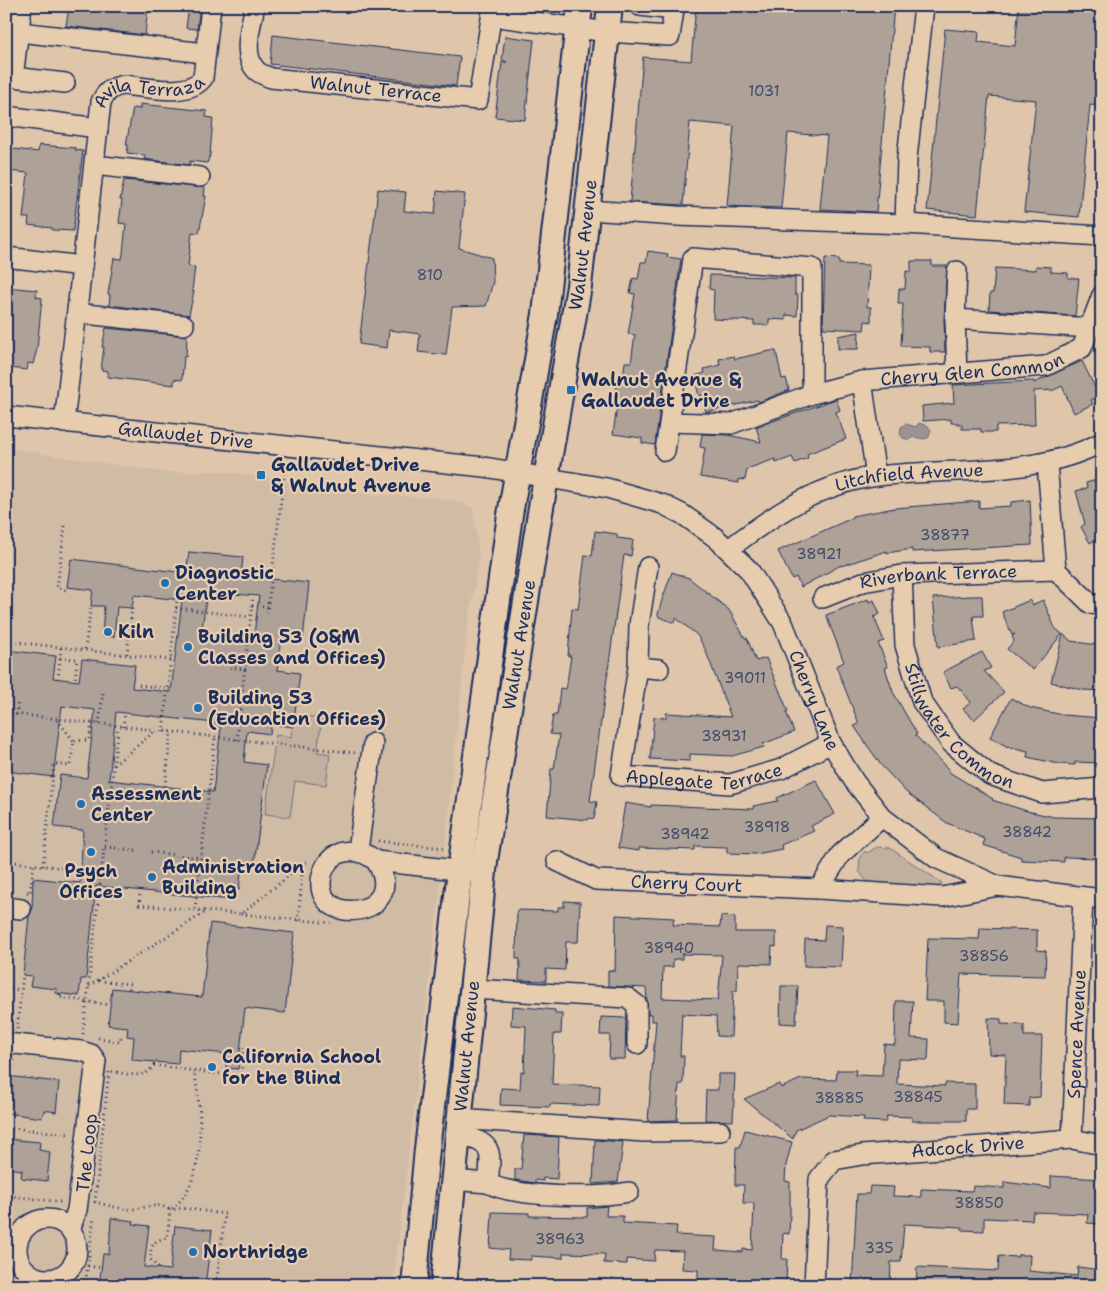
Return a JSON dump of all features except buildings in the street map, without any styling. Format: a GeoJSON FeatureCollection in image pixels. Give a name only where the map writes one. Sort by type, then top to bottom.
{"type":"FeatureCollection","features":[{"type":"Feature","properties":{"kind":"main road","name":"Walnut Avenue"},"geometry":{"type":"LineString","coordinates":[[443,1286],[457,1127],[484,873],[546,477],[573,323],[588,210],[590,176],[610,6]]}},
{"type":"Feature","properties":{"kind":"main road","name":"Walnut Avenue"},"geometry":{"type":"LineString","coordinates":[[414,1286],[427,1149],[460,870],[518,472],[545,314],[578,17]]}},
{"type":"Feature","properties":{"kind":"street"},"geometry":{"type":"LineString","coordinates":[[22,6],[10,77],[65,84]]}},
{"type":"Feature","properties":{"kind":"street"},"geometry":{"type":"LineString","coordinates":[[19,32],[205,53],[211,6]]}},
{"type":"Feature","properties":{"kind":"street","name":"Walnut Terrace"},"geometry":{"type":"LineString","coordinates":[[255,6],[249,35],[249,60],[258,72],[271,78],[478,100],[493,11],[578,17],[607,32],[670,36],[674,10],[640,6]]}},
{"type":"Feature","properties":{"kind":"street"},"geometry":{"type":"LineString","coordinates":[[905,224],[907,158],[924,6]]}},
{"type":"Feature","properties":{"kind":"street","name":"Avila Terraza"},"geometry":{"type":"LineString","coordinates":[[64,423],[100,102],[105,93],[115,86],[124,84],[186,90],[197,86],[203,78],[205,53]]}},
{"type":"Feature","properties":{"kind":"street"},"geometry":{"type":"LineString","coordinates":[[6,116],[98,128]]}},
{"type":"Feature","properties":{"kind":"street"},"geometry":{"type":"LineString","coordinates":[[94,165],[200,176]]}},
{"type":"Feature","properties":{"kind":"street"},"geometry":{"type":"LineString","coordinates":[[588,210],[677,216],[905,224],[1102,236]]}},
{"type":"Feature","properties":{"kind":"street"},"geometry":{"type":"LineString","coordinates":[[6,257],[82,266]]}},
{"type":"Feature","properties":{"kind":"street"},"geometry":{"type":"LineString","coordinates":[[665,451],[693,258],[812,268],[812,394]]}},
{"type":"Feature","properties":{"kind":"street"},"geometry":{"type":"LineString","coordinates":[[957,271],[957,373]]}},
{"type":"Feature","properties":{"kind":"street","name":"Cherry Glen Common"},"geometry":{"type":"LineString","coordinates":[[670,422],[731,424],[812,394],[862,381],[1046,366],[1082,348],[1102,295]]}},
{"type":"Feature","properties":{"kind":"street"},"geometry":{"type":"LineString","coordinates":[[77,313],[184,325]]}},
{"type":"Feature","properties":{"kind":"street"},"geometry":{"type":"LineString","coordinates":[[956,319],[1091,328]]}},
{"type":"Feature","properties":{"kind":"street","name":"Cherry Glen Common"},"geometry":{"type":"LineString","coordinates":[[862,381],[876,476]]}},
{"type":"Feature","properties":{"kind":"street","name":"Gallaudet Drive"},"geometry":{"type":"LineString","coordinates":[[6,416],[288,446],[518,472],[546,477]]}},
{"type":"Feature","properties":{"kind":"street","name":"Litchfield Avenue"},"geometry":{"type":"LineString","coordinates":[[729,549],[785,508],[821,491],[876,476],[1047,464],[1102,442]]}},
{"type":"Feature","properties":{"kind":"street"},"geometry":{"type":"LineString","coordinates":[[1047,464],[1056,570],[1091,604],[1102,605]]}},
{"type":"Feature","properties":{"kind":"street","name":"Cherry Lane"},"geometry":{"type":"LineString","coordinates":[[546,477],[607,488],[662,504],[682,514],[729,549],[749,570],[783,623],[830,743],[854,781],[882,817],[936,858],[998,886],[1093,899]]}},
{"type":"Feature","properties":{"kind":"street","name":"Applegate Terrace"},"geometry":{"type":"LineString","coordinates":[[648,567],[640,625],[638,667],[621,776],[730,784],[781,769],[830,743]]}},
{"type":"Feature","properties":{"kind":"street","name":"Riverbank Terrace"},"geometry":{"type":"LineString","coordinates":[[823,598],[863,582],[902,575],[1056,570]]}},
{"type":"Feature","properties":{"kind":"street","name":"Stillwater Common"},"geometry":{"type":"LineString","coordinates":[[902,575],[905,646],[922,702],[951,743],[990,775],[1042,793],[1102,788]]}},
{"type":"Feature","properties":{"kind":"street"},"geometry":{"type":"LineString","coordinates":[[638,667],[659,670]]}},
{"type":"Feature","properties":{"kind":"street"},"geometry":{"type":"LineString","coordinates":[[358,844],[372,749]]}},
{"type":"Feature","properties":{"kind":"street"},"geometry":{"type":"LineString","coordinates":[[819,889],[840,855],[882,817]]}},
{"type":"Feature","properties":{"kind":"street"},"geometry":{"type":"LineString","coordinates":[[358,844],[376,861],[384,879],[382,889],[375,902],[362,911],[352,912],[333,906],[326,898],[322,889],[324,869],[338,854],[358,844]]}},
{"type":"Feature","properties":{"kind":"street"},"geometry":{"type":"LineString","coordinates":[[376,861],[484,873]]}},
{"type":"Feature","properties":{"kind":"street","name":"Cherry Court"},"geometry":{"type":"LineString","coordinates":[[557,861],[596,880],[819,889],[942,897],[998,886]]}},
{"type":"Feature","properties":{"kind":"street","name":"Spence Avenue"},"geometry":{"type":"LineString","coordinates":[[1072,1140],[1093,899]]}},
{"type":"Feature","properties":{"kind":"street"},"geometry":{"type":"LineString","coordinates":[[472,989],[628,998],[637,1005],[637,1044]]}},
{"type":"Feature","properties":{"kind":"street"},"geometry":{"type":"LineString","coordinates":[[6,1043],[81,1051],[91,1054],[96,1061],[77,1210],[70,1230]]}},
{"type":"Feature","properties":{"kind":"street"},"geometry":{"type":"LineString","coordinates":[[457,1127],[720,1132]]}},
{"type":"Feature","properties":{"kind":"street"},"geometry":{"type":"LineString","coordinates":[[457,1127],[489,1147],[491,1154],[488,1183]]}},
{"type":"Feature","properties":{"kind":"street","name":"Adcock Drive"},"geometry":{"type":"LineString","coordinates":[[814,1286],[819,1179],[834,1160],[862,1155],[1072,1140],[1102,1145]]}},
{"type":"Feature","properties":{"kind":"street"},"geometry":{"type":"LineString","coordinates":[[452,1180],[488,1183],[495,1187],[530,1192],[604,1196],[629,1192]]}},
{"type":"Feature","properties":{"kind":"path"},"geometry":{"type":"LineString","coordinates":[[267,613],[288,446]]}},
{"type":"Feature","properties":{"kind":"path"},"geometry":{"type":"LineString","coordinates":[[65,526],[57,588],[66,590]]}},
{"type":"Feature","properties":{"kind":"path"},"geometry":{"type":"LineString","coordinates":[[237,740],[247,670],[253,596]]}},
{"type":"Feature","properties":{"kind":"path"},"geometry":{"type":"LineString","coordinates":[[163,732],[177,600]]}},
{"type":"Feature","properties":{"kind":"path"},"geometry":{"type":"LineString","coordinates":[[85,650],[91,606]]}},
{"type":"Feature","properties":{"kind":"path"},"geometry":{"type":"LineString","coordinates":[[252,606],[268,607]]}},
{"type":"Feature","properties":{"kind":"path"},"geometry":{"type":"LineString","coordinates":[[127,654],[132,608]]}},
{"type":"Feature","properties":{"kind":"path"},"geometry":{"type":"LineString","coordinates":[[176,608],[250,617]]}},
{"type":"Feature","properties":{"kind":"path"},"geometry":{"type":"LineString","coordinates":[[202,634],[253,641]]}},
{"type":"Feature","properties":{"kind":"path"},"geometry":{"type":"LineString","coordinates":[[6,641],[171,660]]}},
{"type":"Feature","properties":{"kind":"path"},"geometry":{"type":"LineString","coordinates":[[58,679],[61,647]]}},
{"type":"Feature","properties":{"kind":"path"},"geometry":{"type":"LineString","coordinates":[[60,658],[77,659],[75,681]]}},
{"type":"Feature","properties":{"kind":"path"},"geometry":{"type":"LineString","coordinates":[[230,667],[247,670]]}},
{"type":"Feature","properties":{"kind":"path"},"geometry":{"type":"LineString","coordinates":[[139,685],[173,689]]}},
{"type":"Feature","properties":{"kind":"path"},"geometry":{"type":"LineString","coordinates":[[99,724],[103,693]]}},
{"type":"Feature","properties":{"kind":"path"},"geometry":{"type":"LineString","coordinates":[[227,699],[246,702]]}},
{"type":"Feature","properties":{"kind":"path"},"geometry":{"type":"LineString","coordinates":[[16,715],[18,701]]}},
{"type":"Feature","properties":{"kind":"path"},"geometry":{"type":"LineString","coordinates":[[81,1051],[114,765],[125,713]]}},
{"type":"Feature","properties":{"kind":"path"},"geometry":{"type":"LineString","coordinates":[[6,714],[215,738],[372,749]]}},
{"type":"Feature","properties":{"kind":"path"},"geometry":{"type":"LineString","coordinates":[[43,866],[54,764],[70,766],[74,741],[57,719]]}},
{"type":"Feature","properties":{"kind":"path"},"geometry":{"type":"LineString","coordinates":[[74,741],[90,740],[92,723]]}},
{"type":"Feature","properties":{"kind":"path"},"geometry":{"type":"LineString","coordinates":[[114,765],[155,731]]}},
{"type":"Feature","properties":{"kind":"path"},"geometry":{"type":"LineString","coordinates":[[165,786],[171,733]]}},
{"type":"Feature","properties":{"kind":"path"},"geometry":{"type":"LineString","coordinates":[[195,909],[215,738]]}},
{"type":"Feature","properties":{"kind":"path"},"geometry":{"type":"LineString","coordinates":[[358,844],[444,848]]}},
{"type":"Feature","properties":{"kind":"path"},"geometry":{"type":"LineString","coordinates":[[105,847],[136,850]]}},
{"type":"Feature","properties":{"kind":"path"},"geometry":{"type":"LineString","coordinates":[[151,852],[201,858]]}},
{"type":"Feature","properties":{"kind":"path"},"geometry":{"type":"LineString","coordinates":[[241,914],[316,854]]}},
{"type":"Feature","properties":{"kind":"path"},"geometry":{"type":"LineString","coordinates":[[6,861],[102,873]]}},
{"type":"Feature","properties":{"kind":"path"},"geometry":{"type":"LineString","coordinates":[[17,902],[30,893],[34,864]]}},
{"type":"Feature","properties":{"kind":"path"},"geometry":{"type":"LineString","coordinates":[[298,921],[303,865]]}},
{"type":"Feature","properties":{"kind":"path"},"geometry":{"type":"LineString","coordinates":[[140,890],[139,904],[334,924]]}},
{"type":"Feature","properties":{"kind":"path"},"geometry":{"type":"LineString","coordinates":[[89,986],[208,911]]}},
{"type":"Feature","properties":{"kind":"path"},"geometry":{"type":"LineString","coordinates":[[98,981],[130,984],[129,990]]}},
{"type":"Feature","properties":{"kind":"path"},"geometry":{"type":"LineString","coordinates":[[6,988],[21,990]]}},
{"type":"Feature","properties":{"kind":"path"},"geometry":{"type":"LineString","coordinates":[[60,994],[60,997],[109,1005]]}},
{"type":"Feature","properties":{"kind":"path"},"geometry":{"type":"LineString","coordinates":[[158,1268],[150,1259],[151,1246],[155,1241],[167,1238],[170,1210],[178,1205],[190,1184],[198,1154],[199,1098],[194,1071],[241,1076],[244,1046]]}},
{"type":"Feature","properties":{"kind":"path","name":"The Loop"},"geometry":{"type":"LineString","coordinates":[[194,1071],[154,1065],[149,1072],[141,1076],[109,1071],[95,1202],[130,1209],[154,1205],[165,1206],[170,1210],[182,1208],[225,1214],[216,1284]]}},
{"type":"Feature","properties":{"kind":"path"},"geometry":{"type":"LineString","coordinates":[[12,1128],[70,1134]]}},
{"type":"Feature","properties":{"kind":"path"},"geometry":{"type":"LineString","coordinates":[[6,1227],[8,1205],[11,1196],[65,1203]]}},
{"type":"Feature","properties":{"kind":"path"},"geometry":{"type":"LineString","coordinates":[[85,1286],[95,1202]]}},
{"type":"Feature","properties":{"kind":"path"},"geometry":{"type":"LineString","coordinates":[[88,1266],[103,1268]]}},
{"type":"Feature","properties":{"kind":"path"},"geometry":{"type":"LineString","coordinates":[[206,1280],[216,1284]]}},
{"type":"Feature","properties":{"kind":"shaded area"},"geometry":{"type":"Polygon","coordinates":[[[919,423],[928,426],[931,430],[929,437],[925,439],[913,437],[909,440],[903,438],[900,434],[901,427],[906,424],[916,427],[919,423]]]}},
{"type":"Feature","properties":{"kind":"shaded area","name":"California School for the Blind"},"geometry":{"type":"Polygon","coordinates":[[[6,448],[163,472],[222,471],[368,494],[437,498],[461,502],[473,508],[479,557],[467,632],[445,846],[393,1286],[6,1286],[6,448]]]}},
{"type":"Feature","properties":{"kind":"shaded area"},"geometry":{"type":"Polygon","coordinates":[[[294,715],[322,718],[317,752],[330,754],[326,785],[295,781],[290,817],[265,814],[276,735],[291,737],[294,715]]]}},
{"type":"Feature","properties":{"kind":"shaded area"},"geometry":{"type":"Polygon","coordinates":[[[877,847],[890,848],[942,883],[939,889],[868,883],[859,871],[860,857],[865,851],[867,853],[877,847]]]}},
{"type":"Feature","properties":{"kind":"place","name":"Walnut Avenue & Gallaudet Drive"},"geometry":{"type":"Point","coordinates":[571,390]}},
{"type":"Feature","properties":{"kind":"place","name":"Gallaudet Drive & Walnut Avenue"},"geometry":{"type":"Point","coordinates":[261,475]}},
{"type":"Feature","properties":{"kind":"place","name":"Diagnostic Center"},"geometry":{"type":"Point","coordinates":[165,583]}},
{"type":"Feature","properties":{"kind":"place","name":"Kiln"},"geometry":{"type":"Point","coordinates":[108,632]}},
{"type":"Feature","properties":{"kind":"place","name":"Building 53 (O&M Classes and Offices)"},"geometry":{"type":"Point","coordinates":[188,647]}},
{"type":"Feature","properties":{"kind":"place","name":"Building 53 (Education Offices)"},"geometry":{"type":"Point","coordinates":[198,708]}},
{"type":"Feature","properties":{"kind":"place","name":"Assessment Center"},"geometry":{"type":"Point","coordinates":[81,804]}},
{"type":"Feature","properties":{"kind":"place","name":"Psych Offices"},"geometry":{"type":"Point","coordinates":[91,852]}},
{"type":"Feature","properties":{"kind":"place","name":"Administration Building"},"geometry":{"type":"Point","coordinates":[152,877]}},
{"type":"Feature","properties":{"kind":"place","name":"California School for the Blind"},"geometry":{"type":"Point","coordinates":[212,1067]}},
{"type":"Feature","properties":{"kind":"place","name":"Northridge"},"geometry":{"type":"Point","coordinates":[193,1252]}}]}
